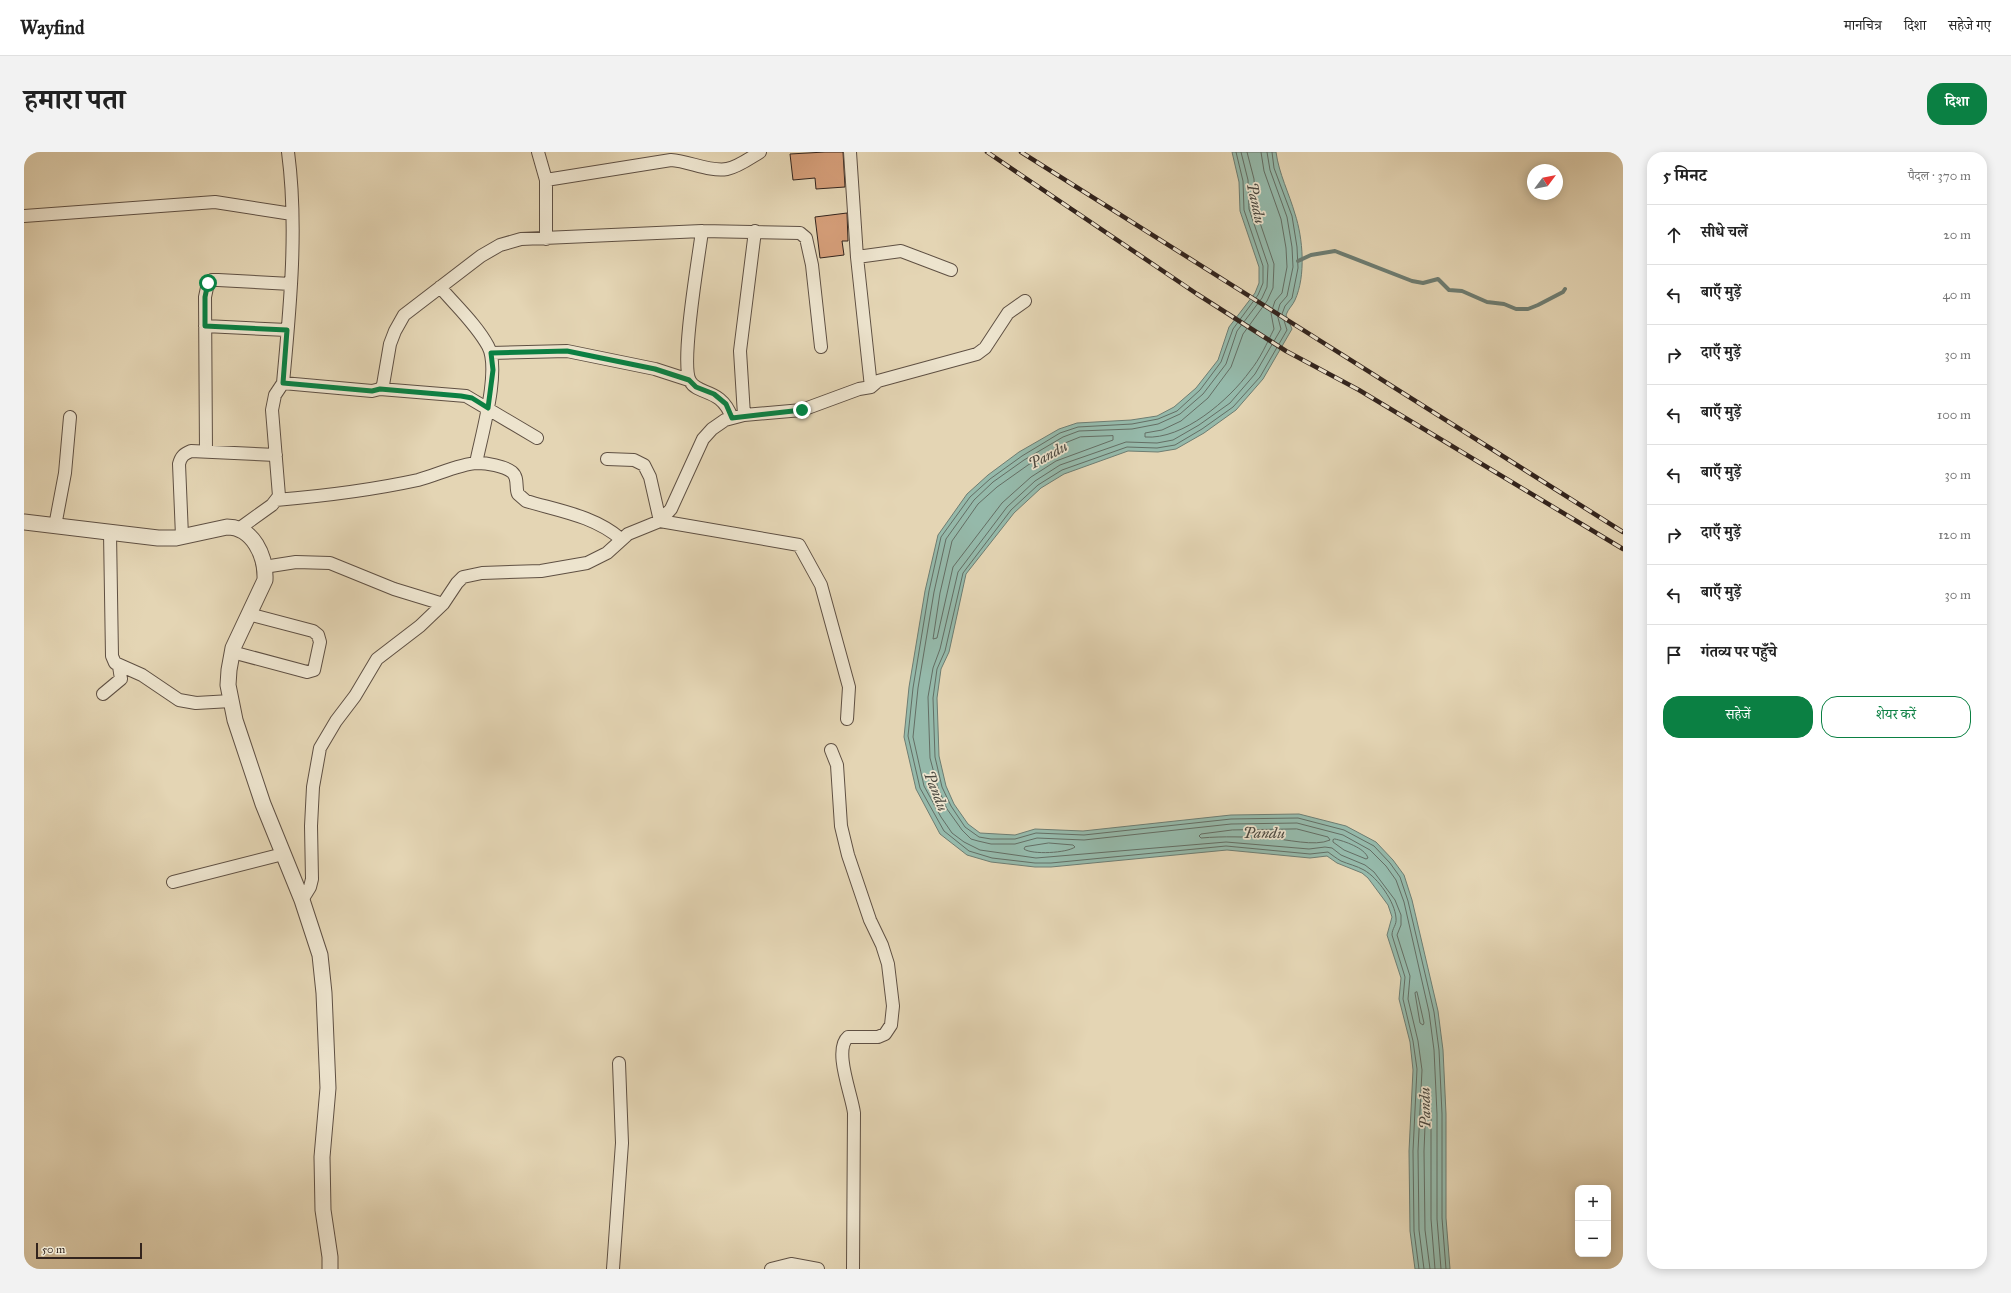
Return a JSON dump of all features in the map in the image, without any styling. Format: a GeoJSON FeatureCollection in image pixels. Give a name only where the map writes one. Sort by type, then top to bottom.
{"type":"FeatureCollection","features":[{"type":"Feature","properties":{"kind":"street"},"geometry":{"type":"LineString","coordinates":[[276,500],[279,491],[273,402],[283,383],[293,263],[292,187],[288,152]]}},
{"type":"Feature","properties":{"kind":"street"},"geometry":{"type":"LineString","coordinates":[[538,152],[546,180],[546,239]]}},
{"type":"Feature","properties":{"kind":"street"},"geometry":{"type":"LineString","coordinates":[[694,152],[698,165]]}},
{"type":"Feature","properties":{"kind":"street"},"geometry":{"type":"LineString","coordinates":[[546,180],[671,160],[682,161],[720,170],[727,169],[760,152]]}},
{"type":"Feature","properties":{"kind":"street"},"geometry":{"type":"LineString","coordinates":[[850,152],[857,257],[871,387]]}},
{"type":"Feature","properties":{"kind":"street"},"geometry":{"type":"LineString","coordinates":[[24,216],[215,202],[292,214]]}},
{"type":"Feature","properties":{"kind":"street"},"geometry":{"type":"LineString","coordinates":[[689,380],[688,341],[702,231]]}},
{"type":"Feature","properties":{"kind":"street"},"geometry":{"type":"LineString","coordinates":[[380,389],[383,385],[390,344],[398,324],[404,315],[481,256],[500,245],[520,240],[702,231],[800,233],[806,238],[812,265],[821,347]]}},
{"type":"Feature","properties":{"kind":"street"},"geometry":{"type":"LineString","coordinates":[[744,415],[740,351],[755,231]]}},
{"type":"Feature","properties":{"kind":"street"},"geometry":{"type":"LineString","coordinates":[[857,257],[901,251],[951,270]]}},
{"type":"Feature","properties":{"kind":"street"},"geometry":{"type":"LineString","coordinates":[[206,452],[205,326],[206,288],[208,283],[212,280],[291,284]]}},
{"type":"Feature","properties":{"kind":"street"},"geometry":{"type":"LineString","coordinates":[[440,287],[478,331],[491,353],[493,370],[488,408],[476,463]]}},
{"type":"Feature","properties":{"kind":"street"},"geometry":{"type":"LineString","coordinates":[[660,522],[671,510],[703,438],[712,429],[732,418],[744,415],[802,410],[859,389],[871,387],[878,381],[977,354],[985,348],[1008,313],[1025,301]]}},
{"type":"Feature","properties":{"kind":"street"},"geometry":{"type":"LineString","coordinates":[[205,326],[287,330]]}},
{"type":"Feature","properties":{"kind":"street"},"geometry":{"type":"LineString","coordinates":[[491,353],[567,351],[655,369],[689,380],[696,387],[721,399],[726,404],[732,418]]}},
{"type":"Feature","properties":{"kind":"street"},"geometry":{"type":"LineString","coordinates":[[283,383],[372,391],[380,389],[472,398],[505,421],[537,438]]}},
{"type":"Feature","properties":{"kind":"street"},"geometry":{"type":"LineString","coordinates":[[55,526],[65,473],[70,418]]}},
{"type":"Feature","properties":{"kind":"street"},"geometry":{"type":"LineString","coordinates":[[182,536],[179,469],[180,458],[191,451],[276,455]]}},
{"type":"Feature","properties":{"kind":"street"},"geometry":{"type":"LineString","coordinates":[[607,459],[634,460],[644,464],[650,477],[660,522]]}},
{"type":"Feature","properties":{"kind":"street"},"geometry":{"type":"LineString","coordinates":[[240,528],[276,500],[326,496],[418,480],[476,463],[486,464],[512,472],[515,475],[518,494],[526,501],[589,519],[605,526],[621,539]]}},
{"type":"Feature","properties":{"kind":"street"},"geometry":{"type":"LineString","coordinates":[[24,522],[158,538],[182,536],[227,527],[240,528],[246,532],[256,544],[265,572],[263,586],[248,614],[232,652],[229,670],[231,701],[241,739],[263,804],[302,900],[320,955],[324,993],[328,1088],[322,1150],[322,1184],[323,1210],[330,1257],[330,1269]]}},
{"type":"Feature","properties":{"kind":"street"},"geometry":{"type":"LineString","coordinates":[[302,900],[310,887],[312,879],[311,826],[313,787],[320,748],[324,738],[355,696],[377,659],[420,626],[443,604],[456,583],[469,574],[535,572],[578,565],[597,559],[607,553],[621,539],[635,530],[660,522],[799,545],[822,585],[849,687],[847,719]]}},
{"type":"Feature","properties":{"kind":"street"},"geometry":{"type":"LineString","coordinates":[[110,533],[112,656],[115,663],[142,675],[179,700],[196,703],[231,701]]}},
{"type":"Feature","properties":{"kind":"street"},"geometry":{"type":"LineString","coordinates":[[264,567],[296,562],[330,563],[394,589],[443,604]]}},
{"type":"Feature","properties":{"kind":"street"},"geometry":{"type":"LineString","coordinates":[[232,652],[307,672],[314,670],[320,642],[318,635],[313,631],[248,614]]}},
{"type":"Feature","properties":{"kind":"street"},"geometry":{"type":"LineString","coordinates":[[103,694],[121,679],[119,666]]}},
{"type":"Feature","properties":{"kind":"street"},"geometry":{"type":"LineString","coordinates":[[831,750],[837,765],[842,826],[848,855],[870,920],[882,945],[888,964],[893,1006],[891,1024],[885,1034],[878,1037],[848,1037],[842,1047],[843,1064],[853,1101],[854,1113],[853,1269]]}},
{"type":"Feature","properties":{"kind":"street"},"geometry":{"type":"LineString","coordinates":[[173,882],[283,854]]}},
{"type":"Feature","properties":{"kind":"street"},"geometry":{"type":"LineString","coordinates":[[613,1269],[622,1143],[619,1063]]}},
{"type":"Feature","properties":{"kind":"street"},"geometry":{"type":"LineString","coordinates":[[771,1269],[791,1264],[818,1269]]}},
{"type":"Feature","properties":{"kind":"water","name":"Pandu"},"geometry":{"type":"Polygon","coordinates":[[[1232,152],[1276,152],[1279,168],[1298,224],[1301,245],[1301,280],[1294,302],[1286,315],[1292,329],[1263,379],[1236,410],[1204,433],[1176,449],[1158,452],[1128,451],[1064,474],[1041,488],[1014,513],[966,574],[949,652],[941,669],[937,698],[939,756],[946,786],[954,804],[968,824],[980,833],[1015,835],[1035,829],[1083,831],[1231,815],[1299,814],[1346,826],[1376,842],[1393,860],[1404,875],[1412,900],[1438,1011],[1443,1050],[1446,1114],[1446,1218],[1450,1269],[1415,1269],[1410,1231],[1409,1151],[1413,1070],[1410,1042],[1399,999],[1401,978],[1387,935],[1392,917],[1388,905],[1368,878],[1362,873],[1337,863],[1327,856],[1310,858],[1227,850],[1051,867],[1035,867],[991,862],[967,855],[940,834],[916,789],[904,737],[909,687],[925,591],[938,535],[967,494],[988,475],[1019,452],[1059,429],[1077,423],[1131,420],[1157,416],[1174,407],[1196,388],[1218,360],[1229,327],[1255,293],[1259,283],[1259,267],[1240,211],[1239,182],[1232,152]]]}},
{"type":"Feature","properties":{"kind":"building"},"geometry":{"type":"Polygon","coordinates":[[[843,152],[845,187],[816,189],[815,178],[793,180],[790,154],[843,152]]]}},
{"type":"Feature","properties":{"kind":"building"},"geometry":{"type":"Polygon","coordinates":[[[847,213],[848,241],[842,241],[844,255],[820,258],[815,217],[847,213]]]}},
{"type":"Feature","properties":{"kind":"waterway"},"geometry":{"type":"LineString","coordinates":[[1298,261],[1311,255],[1335,251],[1412,281],[1423,283],[1438,279],[1449,290],[1462,291],[1487,302],[1504,304],[1516,309],[1528,309],[1538,305],[1563,292],[1565,289]]}},
{"type":"Feature","properties":{"kind":"railway"},"geometry":{"type":"LineString","coordinates":[[987,152],[1197,294],[1286,351],[1359,390],[1623,549]]}},
{"type":"Feature","properties":{"kind":"railway"},"geometry":{"type":"LineString","coordinates":[[1021,152],[1623,532]]}},
{"type":"Feature","properties":{"kind":"route"},"geometry":{"type":"LineString","coordinates":[[208,283],[205,297],[205,326],[287,330],[283,383],[372,391],[380,389],[466,396],[488,408],[493,370],[491,353],[567,351],[655,369],[689,380],[696,387],[714,394],[721,399],[729,409],[732,418],[744,415],[802,410]]}}]}
